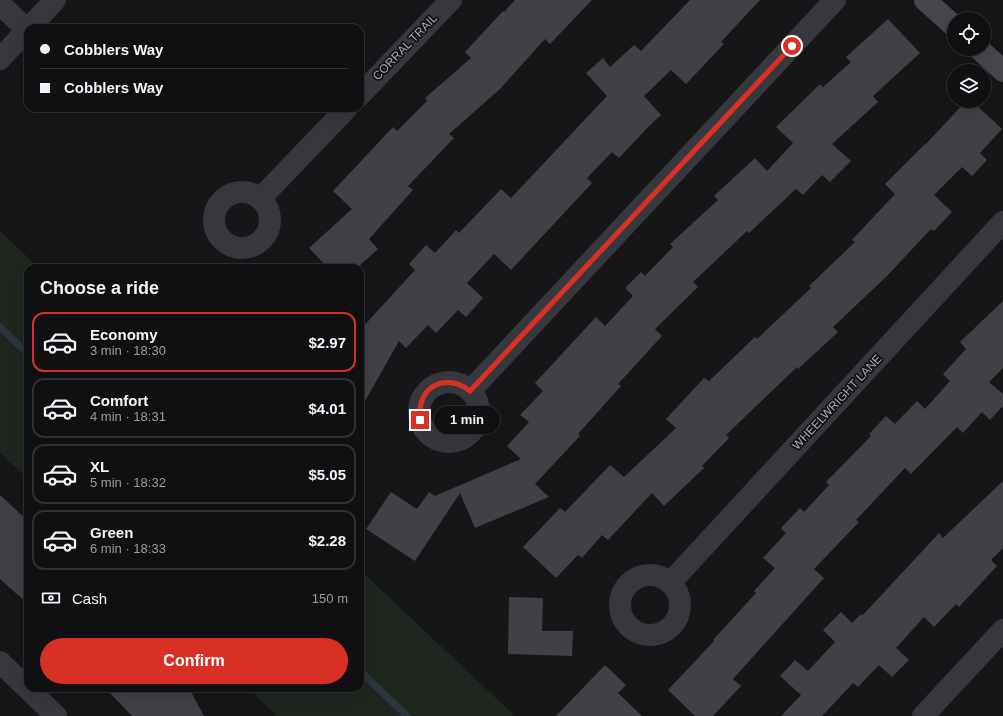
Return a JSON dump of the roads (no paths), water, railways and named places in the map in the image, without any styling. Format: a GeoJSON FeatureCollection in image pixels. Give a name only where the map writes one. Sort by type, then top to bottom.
{"type":"FeatureCollection","features":[{"type":"Feature","properties":{"kind":"street"},"geometry":{"type":"LineString","coordinates":[[33,24],[55,0]]}},
{"type":"Feature","properties":{"kind":"street","name":"CORRAL TRAIL"},"geometry":{"type":"LineString","coordinates":[[364,91],[451,0]]}},
{"type":"Feature","properties":{"kind":"street"},"geometry":{"type":"LineString","coordinates":[[470,391],[835,0]]}},
{"type":"Feature","properties":{"kind":"street"},"geometry":{"type":"LineString","coordinates":[[925,0],[947,20]]}},
{"type":"Feature","properties":{"kind":"street"},"geometry":{"type":"LineString","coordinates":[[0,4],[24,25]]}},
{"type":"Feature","properties":{"kind":"street"},"geometry":{"type":"LineString","coordinates":[[0,58],[24,33]]}},
{"type":"Feature","properties":{"kind":"street"},"geometry":{"type":"LineString","coordinates":[[987,56],[1003,71]]}},
{"type":"Feature","properties":{"kind":"street"},"geometry":{"type":"LineString","coordinates":[[260,199],[343,112]]}},
{"type":"Feature","properties":{"kind":"street","name":"WHEELWRIGHT LANE"},"geometry":{"type":"LineString","coordinates":[[670,583],[1003,222]]}},
{"type":"Feature","properties":{"kind":"street"},"geometry":{"type":"LineString","coordinates":[[923,716],[1003,630]]}},
{"type":"Feature","properties":{"kind":"street"},"geometry":{"type":"LineString","coordinates":[[0,662],[24,685]]}},
{"type":"Feature","properties":{"kind":"street"},"geometry":{"type":"LineString","coordinates":[[31,692],[56,716]]}},
{"type":"Feature","properties":{"kind":"waterway"},"geometry":{"type":"LineString","coordinates":[[0,327],[24,350]]}},
{"type":"Feature","properties":{"kind":"waterway"},"geometry":{"type":"LineString","coordinates":[[364,675],[407,716]]}}]}
